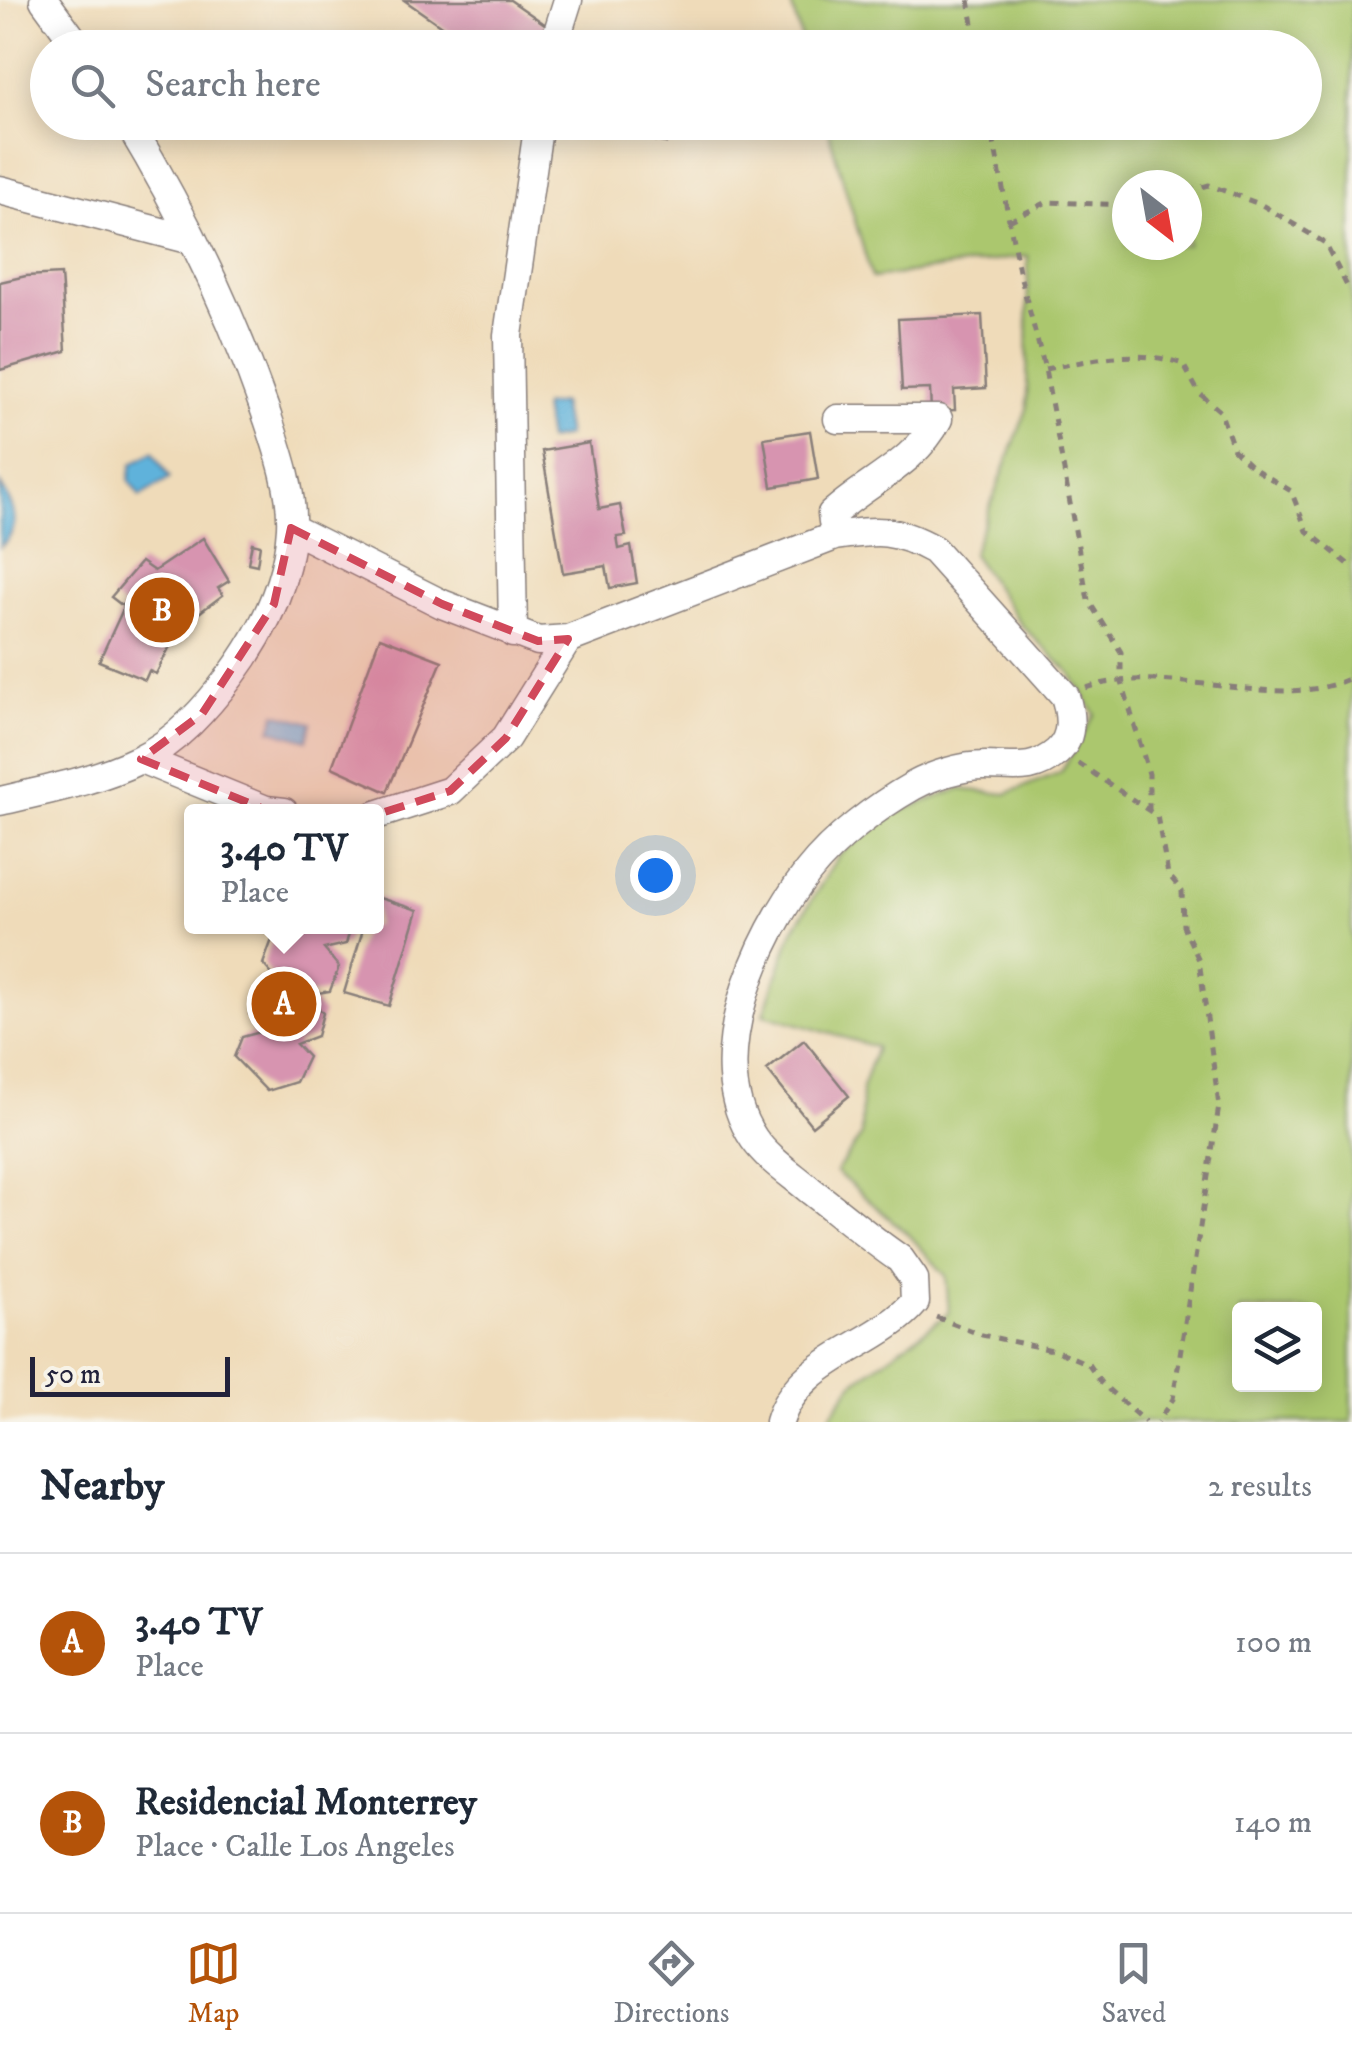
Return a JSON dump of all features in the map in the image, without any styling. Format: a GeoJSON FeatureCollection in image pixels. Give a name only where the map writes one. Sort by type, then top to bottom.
{"type":"FeatureCollection","features":[{"type":"Feature","properties":{"kind":"street"},"geometry":{"type":"LineString","coordinates":[[44,0],[66,30]]}},
{"type":"Feature","properties":{"kind":"street"},"geometry":{"type":"LineString","coordinates":[[559,30],[568,0]]}},
{"type":"Feature","properties":{"kind":"street"},"geometry":{"type":"LineString","coordinates":[[0,801],[86,780],[141,759],[202,714],[244,658],[274,604],[291,528],[286,480],[248,363],[164,182],[139,140]]}},
{"type":"Feature","properties":{"kind":"street"},"geometry":{"type":"LineString","coordinates":[[513,632],[508,335],[536,140]]}},
{"type":"Feature","properties":{"kind":"street"},"geometry":{"type":"LineString","coordinates":[[0,190],[192,240]]}},
{"type":"Feature","properties":{"kind":"street"},"geometry":{"type":"LineString","coordinates":[[835,536],[832,514],[854,494],[902,464],[938,420],[838,420]]}},
{"type":"Feature","properties":{"kind":"street"},"geometry":{"type":"LineString","coordinates":[[291,528],[442,604],[538,641],[568,638],[835,536],[880,530],[906,534],[934,550],[1065,696],[1071,715],[1069,735],[1058,751],[1035,765],[1016,770],[984,766],[951,771],[916,784],[843,838],[809,871],[778,918],[746,988],[734,1033],[732,1075],[739,1108],[754,1139],[778,1164],[900,1259],[914,1280],[915,1302],[902,1317],[832,1358],[802,1386],[780,1422]]}},
{"type":"Feature","properties":{"kind":"street"},"geometry":{"type":"LineString","coordinates":[[384,812],[450,791],[506,738],[568,638]]}},
{"type":"Feature","properties":{"kind":"street"},"geometry":{"type":"LineString","coordinates":[[141,759],[251,804]]}},
{"type":"Feature","properties":{"kind":"path"},"geometry":{"type":"LineString","coordinates":[[969,0],[974,30]]}},
{"type":"Feature","properties":{"kind":"path"},"geometry":{"type":"LineString","coordinates":[[993,140],[1045,369],[1088,600],[1121,652],[1122,679],[1149,774],[1149,809]]}},
{"type":"Feature","properties":{"kind":"path"},"geometry":{"type":"LineString","coordinates":[[1202,188],[1209,186],[1262,205],[1325,242],[1352,289]]}},
{"type":"Feature","properties":{"kind":"path"},"geometry":{"type":"LineString","coordinates":[[1009,221],[1048,202],[1112,204]]}},
{"type":"Feature","properties":{"kind":"path"},"geometry":{"type":"LineString","coordinates":[[1045,369],[1124,354],[1160,356],[1183,364],[1199,394],[1220,411],[1234,450],[1253,468],[1291,492],[1306,531],[1352,567]]}},
{"type":"Feature","properties":{"kind":"path"},"geometry":{"type":"LineString","coordinates":[[1065,696],[1122,679],[1180,679],[1228,688],[1278,690],[1314,687],[1352,676]]}},
{"type":"Feature","properties":{"kind":"path"},"geometry":{"type":"LineString","coordinates":[[1058,751],[1158,816],[1168,874],[1182,891],[1183,926],[1198,960],[1219,1106],[1173,1399],[1158,1422]]}},
{"type":"Feature","properties":{"kind":"path"},"geometry":{"type":"LineString","coordinates":[[915,1302],[930,1315],[982,1335],[1057,1351],[1088,1364],[1101,1383],[1146,1422]]}},
{"type":"Feature","properties":{"kind":"highlighted area"},"geometry":{"type":"Polygon","coordinates":[[[291,528],[442,604],[538,641],[568,639],[506,738],[450,791],[369,817],[266,810],[141,759],[202,714],[274,604],[291,528]]]}},
{"type":"Feature","properties":{"kind":"green space"},"geometry":{"type":"Polygon","coordinates":[[[790,0],[1352,0],[1352,1422],[826,1422],[852,1384],[949,1313],[946,1276],[911,1237],[836,1172],[861,1136],[862,1088],[876,1047],[764,1014],[792,932],[839,855],[892,814],[959,789],[1006,794],[1061,772],[1095,714],[1071,674],[1022,626],[972,554],[1027,409],[1028,256],[872,278],[831,140],[1322,140],[1322,30],[799,30],[790,0]]]}},
{"type":"Feature","properties":{"kind":"water"},"geometry":{"type":"Polygon","coordinates":[[[561,403],[567,436],[548,440],[543,406],[561,403]]]}},
{"type":"Feature","properties":{"kind":"water"},"geometry":{"type":"Polygon","coordinates":[[[153,452],[170,478],[140,496],[129,480],[132,464],[153,452]]]}},
{"type":"Feature","properties":{"kind":"water"},"geometry":{"type":"Polygon","coordinates":[[[0,484],[10,501],[14,524],[0,547],[0,484]]]}},
{"type":"Feature","properties":{"kind":"water"},"geometry":{"type":"Polygon","coordinates":[[[276,713],[312,723],[307,740],[271,730],[276,713]]]}},
{"type":"Feature","properties":{"kind":"building"},"geometry":{"type":"Polygon","coordinates":[[[404,0],[510,0],[549,27],[547,30],[447,30],[404,0]]]}},
{"type":"Feature","properties":{"kind":"building"},"geometry":{"type":"Polygon","coordinates":[[[61,274],[66,351],[0,370],[0,282],[61,274]]]}},
{"type":"Feature","properties":{"kind":"building"},"geometry":{"type":"Polygon","coordinates":[[[982,315],[986,388],[954,390],[955,410],[931,411],[930,389],[902,390],[898,319],[982,315]]]}},
{"type":"Feature","properties":{"kind":"building"},"geometry":{"type":"Polygon","coordinates":[[[810,431],[818,479],[772,487],[764,438],[810,431]]]}},
{"type":"Feature","properties":{"kind":"building"},"geometry":{"type":"Polygon","coordinates":[[[589,443],[599,509],[620,505],[626,536],[617,537],[619,549],[631,546],[637,583],[610,588],[606,566],[563,573],[542,451],[589,443]]]}},
{"type":"Feature","properties":{"kind":"building"},"geometry":{"type":"Polygon","coordinates":[[[203,538],[229,581],[218,588],[223,595],[199,613],[170,646],[156,674],[149,671],[145,680],[99,661],[124,607],[111,597],[141,562],[154,571],[203,538]]]}},
{"type":"Feature","properties":{"kind":"building"},"geometry":{"type":"Polygon","coordinates":[[[252,543],[260,545],[257,565],[248,563],[252,543]]]}},
{"type":"Feature","properties":{"kind":"building"},"geometry":{"type":"Polygon","coordinates":[[[380,637],[442,661],[387,792],[332,767],[380,637]]]}},
{"type":"Feature","properties":{"kind":"building"},"geometry":{"type":"Polygon","coordinates":[[[384,899],[418,910],[389,1006],[344,993],[362,934],[384,934],[384,899]]]}},
{"type":"Feature","properties":{"kind":"building"},"geometry":{"type":"Polygon","coordinates":[[[274,934],[349,934],[346,944],[324,949],[339,967],[330,991],[306,995],[323,1013],[317,1036],[296,1044],[308,1057],[296,1082],[267,1091],[234,1057],[242,1037],[264,1031],[249,1014],[258,992],[282,986],[263,964],[274,934]]]}},
{"type":"Feature","properties":{"kind":"building"},"geometry":{"type":"Polygon","coordinates":[[[804,1040],[849,1096],[812,1126],[767,1070],[804,1040]]]}},
{"type":"Feature","properties":{"kind":"place","name":"Residencial Monterrey"},"geometry":{"type":"Point","coordinates":[162,610]}},
{"type":"Feature","properties":{"kind":"place","name":"3.40 TV"},"geometry":{"type":"Point","coordinates":[284,1004]}}]}
